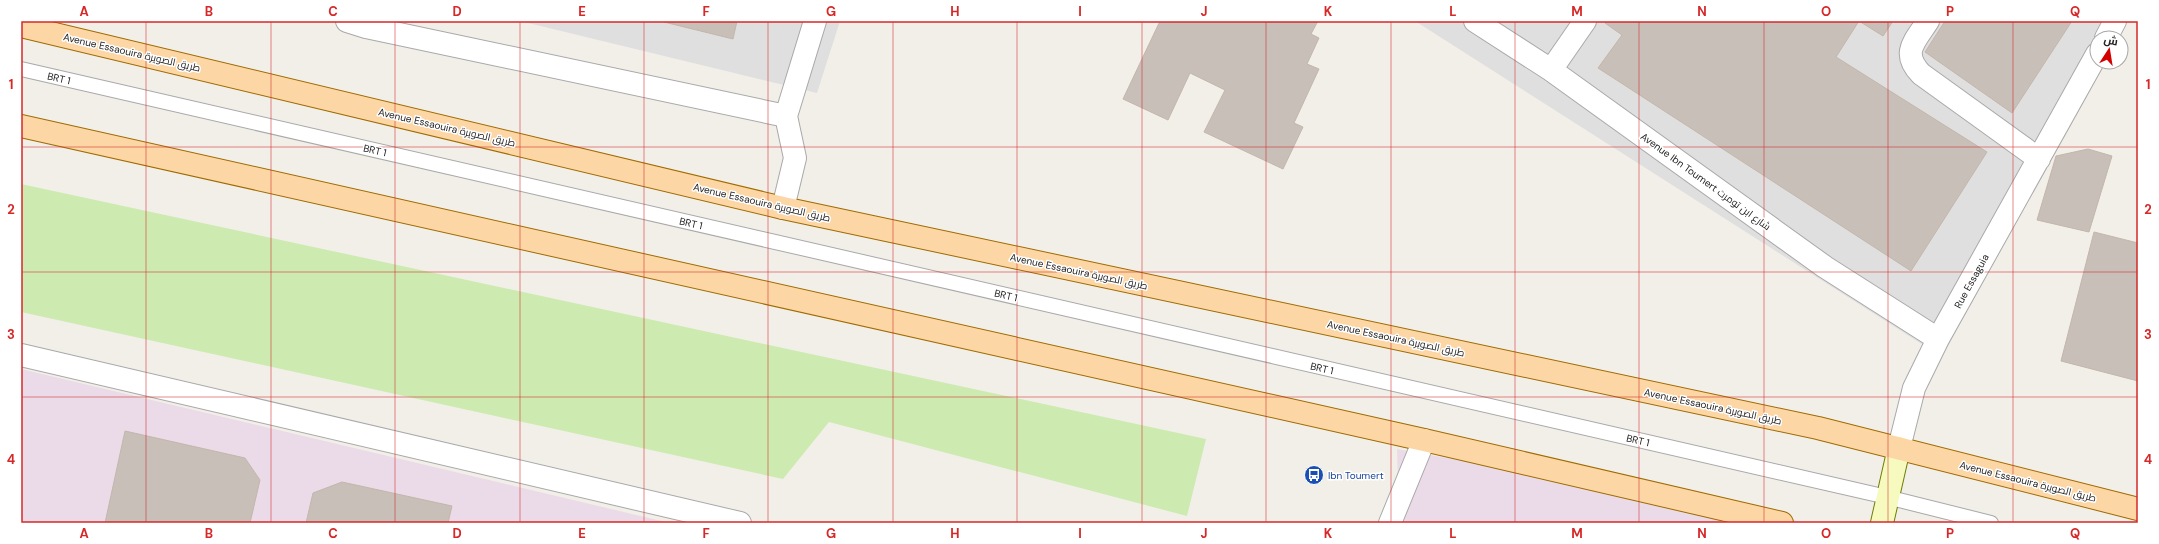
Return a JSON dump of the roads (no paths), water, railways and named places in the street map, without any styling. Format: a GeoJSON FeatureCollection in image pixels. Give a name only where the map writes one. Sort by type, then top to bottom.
{"type":"FeatureCollection","features":[{"type":"Feature","properties":{"kind":"main road","name":"Avenue Essaouira طريق الصويرة"},"geometry":{"type":"LineString","coordinates":[[21,26],[784,208],[1810,426],[2138,509]]}},
{"type":"Feature","properties":{"kind":"main road"},"geometry":{"type":"LineString","coordinates":[[21,126],[1424,440],[1782,523]]}},
{"type":"Feature","properties":{"kind":"street"},"geometry":{"type":"LineString","coordinates":[[784,208],[795,158],[786,116],[815,21]]}},
{"type":"Feature","properties":{"kind":"street","name":"Avenue Ibn Toumert شارع ابن تومرت"},"geometry":{"type":"LineString","coordinates":[[1475,21],[1552,70],[1825,267],[1938,339]]}},
{"type":"Feature","properties":{"kind":"street"},"geometry":{"type":"LineString","coordinates":[[1552,70],[1585,21]]}},
{"type":"Feature","properties":{"kind":"street"},"geometry":{"type":"LineString","coordinates":[[1928,21],[1912,48],[1911,63],[1921,74],[2039,160]]}},
{"type":"Feature","properties":{"kind":"street"},"geometry":{"type":"LineString","coordinates":[[2110,30],[2115,21]]}},
{"type":"Feature","properties":{"kind":"street"},"geometry":{"type":"LineString","coordinates":[[360,23],[786,116]]}},
{"type":"Feature","properties":{"kind":"street","name":"Rue Essaguia"},"geometry":{"type":"LineString","coordinates":[[1882,523],[1914,388],[1938,339],[2089,69]]}},
{"type":"Feature","properties":{"kind":"street"},"geometry":{"type":"LineString","coordinates":[[21,355],[740,523]]}},
{"type":"Feature","properties":{"kind":"street"},"geometry":{"type":"LineString","coordinates":[[1390,523],[1424,440]]}},
{"type":"Feature","properties":{"kind":"lane","name":"BRT 1"},"geometry":{"type":"LineString","coordinates":[[21,69],[1888,497],[1992,523]]}},
{"type":"Feature","properties":{"kind":"place","name":"Ibn Toumert"},"geometry":{"type":"Point","coordinates":[1314,475]}}]}
